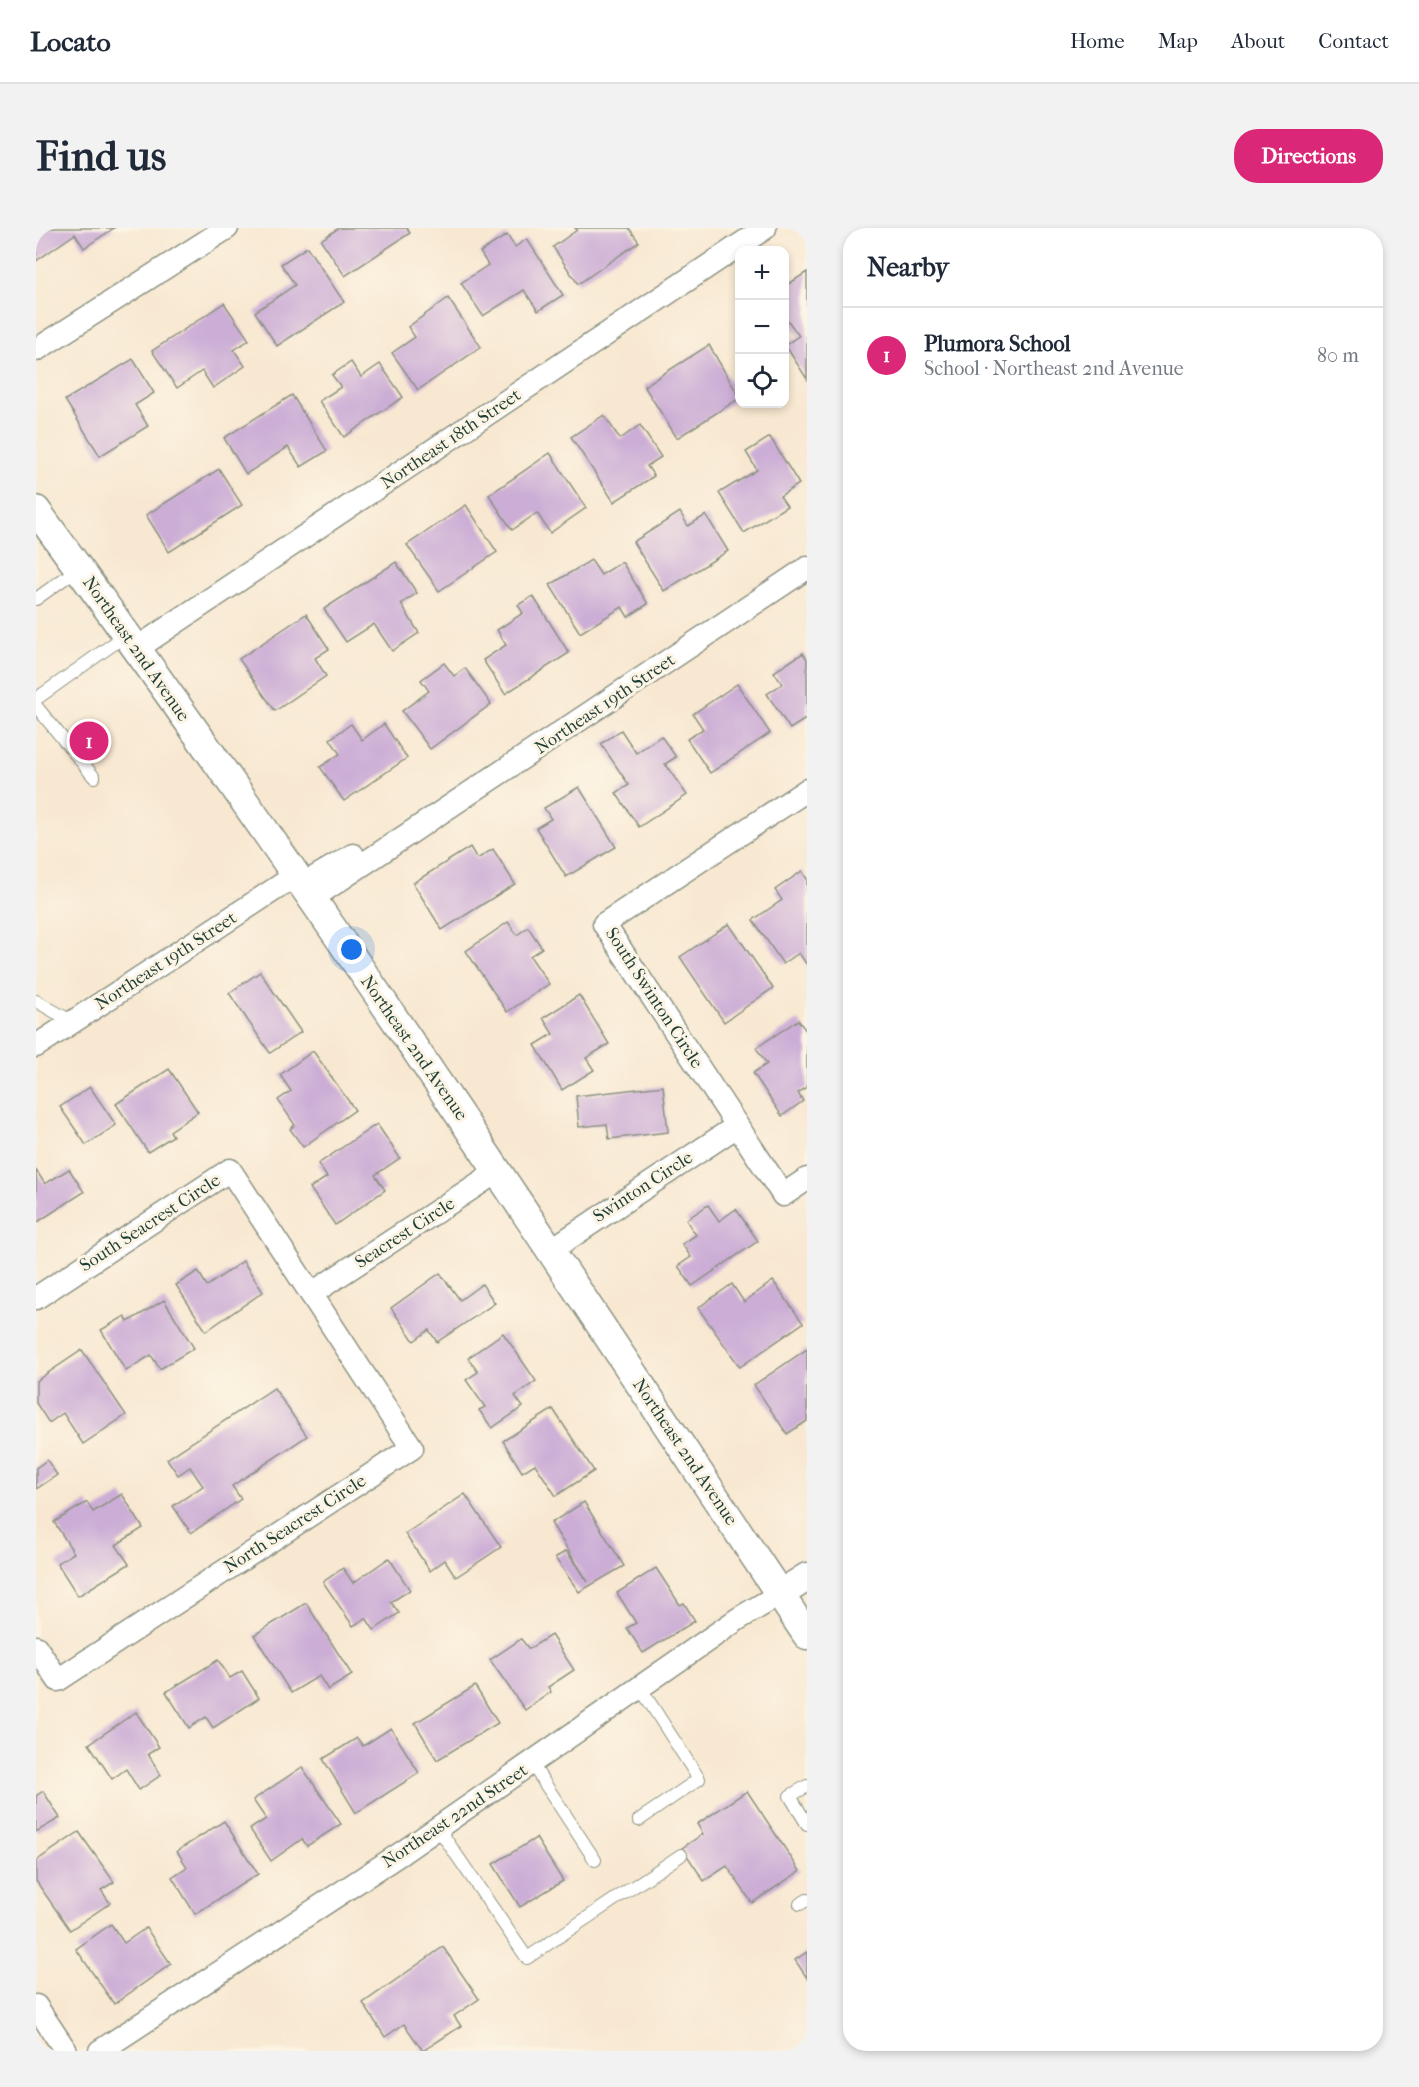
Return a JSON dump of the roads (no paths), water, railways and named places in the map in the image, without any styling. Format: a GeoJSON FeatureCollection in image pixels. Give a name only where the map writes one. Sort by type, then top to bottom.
{"type":"FeatureCollection","features":[{"type":"Feature","properties":{"kind":"street"},"geometry":{"type":"LineString","coordinates":[[36,350],[227,228]]}},
{"type":"Feature","properties":{"kind":"street","name":"Northeast 18th Street"},"geometry":{"type":"LineString","coordinates":[[131,642],[765,228]]}},
{"type":"Feature","properties":{"kind":"street","name":"Northeast 2nd Avenue"},"geometry":{"type":"LineString","coordinates":[[36,510],[303,887],[498,1171],[807,1635]]}},
{"type":"Feature","properties":{"kind":"street","name":"Northeast 19th Street"},"geometry":{"type":"LineString","coordinates":[[36,1046],[71,1021],[303,887],[369,846],[403,840],[807,568]]}},
{"type":"Feature","properties":{"kind":"street","name":"South Swinton Circle"},"geometry":{"type":"LineString","coordinates":[[737,1126],[604,924],[807,790]]}},
{"type":"Feature","properties":{"kind":"street"},"geometry":{"type":"LineString","coordinates":[[737,1126],[783,1195],[807,1179]]}},
{"type":"Feature","properties":{"kind":"street","name":"Swinton Circle"},"geometry":{"type":"LineString","coordinates":[[551,1250],[737,1126]]}},
{"type":"Feature","properties":{"kind":"street","name":"South Seacrest Circle"},"geometry":{"type":"LineString","coordinates":[[36,1298],[230,1170],[311,1294]]}},
{"type":"Feature","properties":{"kind":"street","name":"Seacrest Circle"},"geometry":{"type":"LineString","coordinates":[[311,1294],[498,1171]]}},
{"type":"Feature","properties":{"kind":"street","name":"North Seacrest Circle"},"geometry":{"type":"LineString","coordinates":[[36,1647],[58,1680],[412,1448],[311,1294]]}},
{"type":"Feature","properties":{"kind":"street","name":"Northeast 22nd Street"},"geometry":{"type":"LineString","coordinates":[[100,2051],[438,1828],[738,1619],[807,1577]]}},
{"type":"Feature","properties":{"kind":"street"},"geometry":{"type":"LineString","coordinates":[[36,2006],[66,2051]]}},
{"type":"Feature","properties":{"kind":"lane"},"geometry":{"type":"LineString","coordinates":[[36,599],[79,568]]}},
{"type":"Feature","properties":{"kind":"lane"},"geometry":{"type":"LineString","coordinates":[[36,699],[131,642]]}},
{"type":"Feature","properties":{"kind":"lane"},"geometry":{"type":"LineString","coordinates":[[36,706],[94,777]]}},
{"type":"Feature","properties":{"kind":"lane"},"geometry":{"type":"LineString","coordinates":[[36,1001],[71,1021]]}},
{"type":"Feature","properties":{"kind":"lane"},"geometry":{"type":"LineString","coordinates":[[639,1820],[699,1779],[640,1689]]}},
{"type":"Feature","properties":{"kind":"lane"},"geometry":{"type":"LineString","coordinates":[[532,1764],[595,1860]]}},
{"type":"Feature","properties":{"kind":"lane"},"geometry":{"type":"LineString","coordinates":[[807,1786],[790,1796],[807,1824]]}},
{"type":"Feature","properties":{"kind":"lane"},"geometry":{"type":"LineString","coordinates":[[438,1828],[527,1958],[681,1855]]}},
{"type":"Feature","properties":{"kind":"place","name":"Plumora School"},"geometry":{"type":"Point","coordinates":[89,741]}}]}
